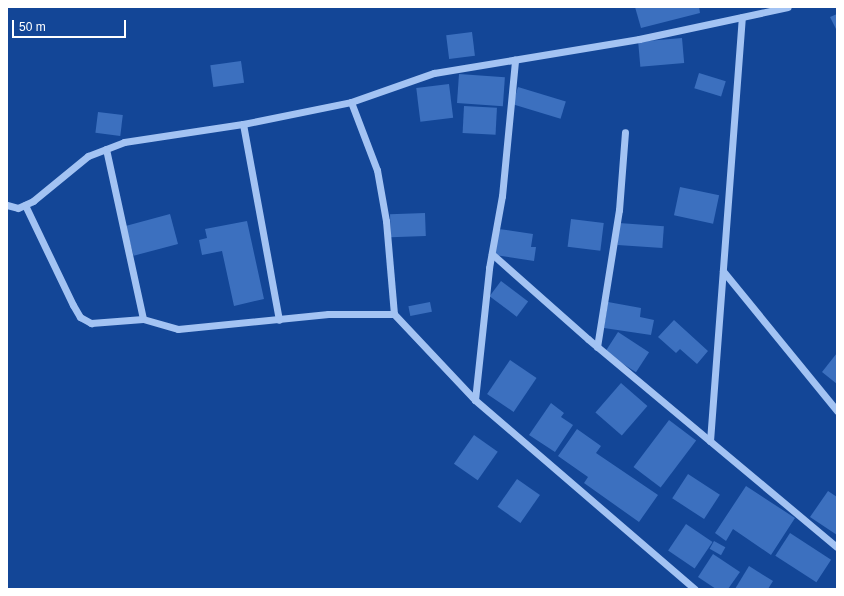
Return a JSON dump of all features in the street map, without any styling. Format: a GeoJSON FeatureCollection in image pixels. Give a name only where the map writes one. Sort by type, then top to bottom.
{"type":"FeatureCollection","features":[{"type":"Feature","properties":{"kind":"street"},"geometry":{"type":"LineString","coordinates":[[7,205],[18,208],[25,205],[88,156],[124,142],[243,124],[351,102],[434,74],[515,60],[788,7]]}},
{"type":"Feature","properties":{"kind":"street"},"geometry":{"type":"LineString","coordinates":[[710,441],[742,17]]}},
{"type":"Feature","properties":{"kind":"street"},"geometry":{"type":"LineString","coordinates":[[475,400],[492,254],[502,196],[515,60]]}},
{"type":"Feature","properties":{"kind":"street"},"geometry":{"type":"LineString","coordinates":[[351,102],[376,170],[386,221],[394,314],[475,400],[695,589]]}},
{"type":"Feature","properties":{"kind":"street"},"geometry":{"type":"LineString","coordinates":[[243,124],[279,320]]}},
{"type":"Feature","properties":{"kind":"street"},"geometry":{"type":"LineString","coordinates":[[596,347],[619,210],[624,132]]}},
{"type":"Feature","properties":{"kind":"street"},"geometry":{"type":"LineString","coordinates":[[106,149],[143,319]]}},
{"type":"Feature","properties":{"kind":"street"},"geometry":{"type":"LineString","coordinates":[[25,205],[80,317],[91,323],[110,324],[143,319],[178,329],[328,314],[394,314]]}},
{"type":"Feature","properties":{"kind":"street"},"geometry":{"type":"LineString","coordinates":[[492,254],[596,347],[837,547]]}},
{"type":"Feature","properties":{"kind":"street"},"geometry":{"type":"LineString","coordinates":[[723,270],[837,411]]}},
{"type":"Feature","properties":{"kind":"building"},"geometry":{"type":"Polygon","coordinates":[[[635,7],[699,7],[700,13],[641,28],[635,7]]]}},
{"type":"Feature","properties":{"kind":"building"},"geometry":{"type":"Polygon","coordinates":[[[837,14],[837,31],[830,17],[837,14]]]}},
{"type":"Feature","properties":{"kind":"building"},"geometry":{"type":"Polygon","coordinates":[[[472,32],[475,56],[449,59],[446,35],[472,32]]]}},
{"type":"Feature","properties":{"kind":"building"},"geometry":{"type":"Polygon","coordinates":[[[682,38],[684,63],[640,67],[638,42],[682,38]]]}},
{"type":"Feature","properties":{"kind":"building"},"geometry":{"type":"Polygon","coordinates":[[[241,61],[244,83],[213,87],[210,65],[241,61]]]}},
{"type":"Feature","properties":{"kind":"building"},"geometry":{"type":"Polygon","coordinates":[[[699,73],[726,81],[721,96],[694,88],[699,73]]]}},
{"type":"Feature","properties":{"kind":"building"},"geometry":{"type":"Polygon","coordinates":[[[459,74],[505,77],[503,106],[457,103],[459,74]]]}},
{"type":"Feature","properties":{"kind":"building"},"geometry":{"type":"Polygon","coordinates":[[[449,84],[453,118],[420,122],[416,88],[449,84]]]}},
{"type":"Feature","properties":{"kind":"building"},"geometry":{"type":"Polygon","coordinates":[[[518,87],[566,102],[561,119],[513,104],[518,87]]]}},
{"type":"Feature","properties":{"kind":"building"},"geometry":{"type":"Polygon","coordinates":[[[464,106],[497,108],[496,135],[463,133],[464,106]]]}},
{"type":"Feature","properties":{"kind":"building"},"geometry":{"type":"Polygon","coordinates":[[[98,112],[123,115],[120,136],[95,133],[98,112]]]}},
{"type":"Feature","properties":{"kind":"building"},"geometry":{"type":"Polygon","coordinates":[[[680,187],[719,195],[713,224],[674,215],[680,187]]]}},
{"type":"Feature","properties":{"kind":"building"},"geometry":{"type":"Polygon","coordinates":[[[425,213],[426,236],[391,237],[390,214],[425,213]]]}},
{"type":"Feature","properties":{"kind":"building"},"geometry":{"type":"Polygon","coordinates":[[[170,214],[178,244],[134,256],[126,226],[170,214]]]}},
{"type":"Feature","properties":{"kind":"building"},"geometry":{"type":"Polygon","coordinates":[[[571,219],[604,223],[600,251],[568,247],[571,219]]]}},
{"type":"Feature","properties":{"kind":"building"},"geometry":{"type":"Polygon","coordinates":[[[247,221],[264,299],[234,306],[222,251],[202,255],[199,240],[207,238],[205,229],[247,221]]]}},
{"type":"Feature","properties":{"kind":"building"},"geometry":{"type":"Polygon","coordinates":[[[619,223],[664,226],[662,248],[617,245],[619,223]]]}},
{"type":"Feature","properties":{"kind":"building"},"geometry":{"type":"Polygon","coordinates":[[[499,229],[533,234],[531,247],[536,247],[534,261],[495,255],[499,229]]]}},
{"type":"Feature","properties":{"kind":"building"},"geometry":{"type":"Polygon","coordinates":[[[501,281],[528,301],[517,317],[490,296],[501,281]]]}},
{"type":"Feature","properties":{"kind":"building"},"geometry":{"type":"Polygon","coordinates":[[[430,302],[432,312],[410,316],[408,306],[430,302]]]}},
{"type":"Feature","properties":{"kind":"building"},"geometry":{"type":"Polygon","coordinates":[[[608,302],[641,308],[640,317],[654,320],[651,335],[604,328],[608,302]]]}},
{"type":"Feature","properties":{"kind":"building"},"geometry":{"type":"Polygon","coordinates":[[[674,320],[708,351],[697,364],[680,349],[676,353],[658,337],[674,320]]]}},
{"type":"Feature","properties":{"kind":"building"},"geometry":{"type":"Polygon","coordinates":[[[618,332],[649,352],[636,372],[605,352],[618,332]]]}},
{"type":"Feature","properties":{"kind":"building"},"geometry":{"type":"Polygon","coordinates":[[[837,353],[837,384],[822,372],[837,353]]]}},
{"type":"Feature","properties":{"kind":"building"},"geometry":{"type":"Polygon","coordinates":[[[510,360],[537,378],[514,412],[487,394],[510,360]]]}},
{"type":"Feature","properties":{"kind":"building"},"geometry":{"type":"Polygon","coordinates":[[[621,383],[647,406],[622,435],[595,412],[621,383]]]}},
{"type":"Feature","properties":{"kind":"building"},"geometry":{"type":"Polygon","coordinates":[[[551,403],[564,413],[561,417],[573,425],[555,452],[529,435],[551,403]]]}},
{"type":"Feature","properties":{"kind":"building"},"geometry":{"type":"Polygon","coordinates":[[[669,420],[696,440],[661,488],[633,467],[669,420]]]}},
{"type":"Feature","properties":{"kind":"building"},"geometry":{"type":"Polygon","coordinates":[[[577,429],[601,446],[596,453],[658,495],[639,522],[584,483],[588,477],[558,456],[577,429]]]}},
{"type":"Feature","properties":{"kind":"building"},"geometry":{"type":"Polygon","coordinates":[[[474,435],[498,452],[478,480],[454,464],[474,435]]]}},
{"type":"Feature","properties":{"kind":"building"},"geometry":{"type":"Polygon","coordinates":[[[688,474],[720,495],[704,519],[672,498],[688,474]]]}},
{"type":"Feature","properties":{"kind":"building"},"geometry":{"type":"Polygon","coordinates":[[[517,479],[540,495],[520,523],[497,507],[517,479]]]}},
{"type":"Feature","properties":{"kind":"building"},"geometry":{"type":"Polygon","coordinates":[[[746,486],[795,518],[771,555],[733,529],[726,541],[715,533],[746,486]]]}},
{"type":"Feature","properties":{"kind":"building"},"geometry":{"type":"Polygon","coordinates":[[[828,491],[837,497],[837,535],[810,517],[828,491]]]}},
{"type":"Feature","properties":{"kind":"building"},"geometry":{"type":"Polygon","coordinates":[[[686,524],[713,542],[695,568],[668,551],[686,524]]]}},
{"type":"Feature","properties":{"kind":"building"},"geometry":{"type":"Polygon","coordinates":[[[790,533],[831,560],[816,582],[775,556],[790,533]]]}},
{"type":"Feature","properties":{"kind":"building"},"geometry":{"type":"Polygon","coordinates":[[[714,541],[725,547],[721,555],[710,549],[714,541]]]}},
{"type":"Feature","properties":{"kind":"building"},"geometry":{"type":"Polygon","coordinates":[[[713,554],[740,572],[728,589],[716,589],[698,577],[713,554]]]}},
{"type":"Feature","properties":{"kind":"building"},"geometry":{"type":"Polygon","coordinates":[[[749,566],[773,581],[768,589],[735,589],[749,566]]]}}]}
